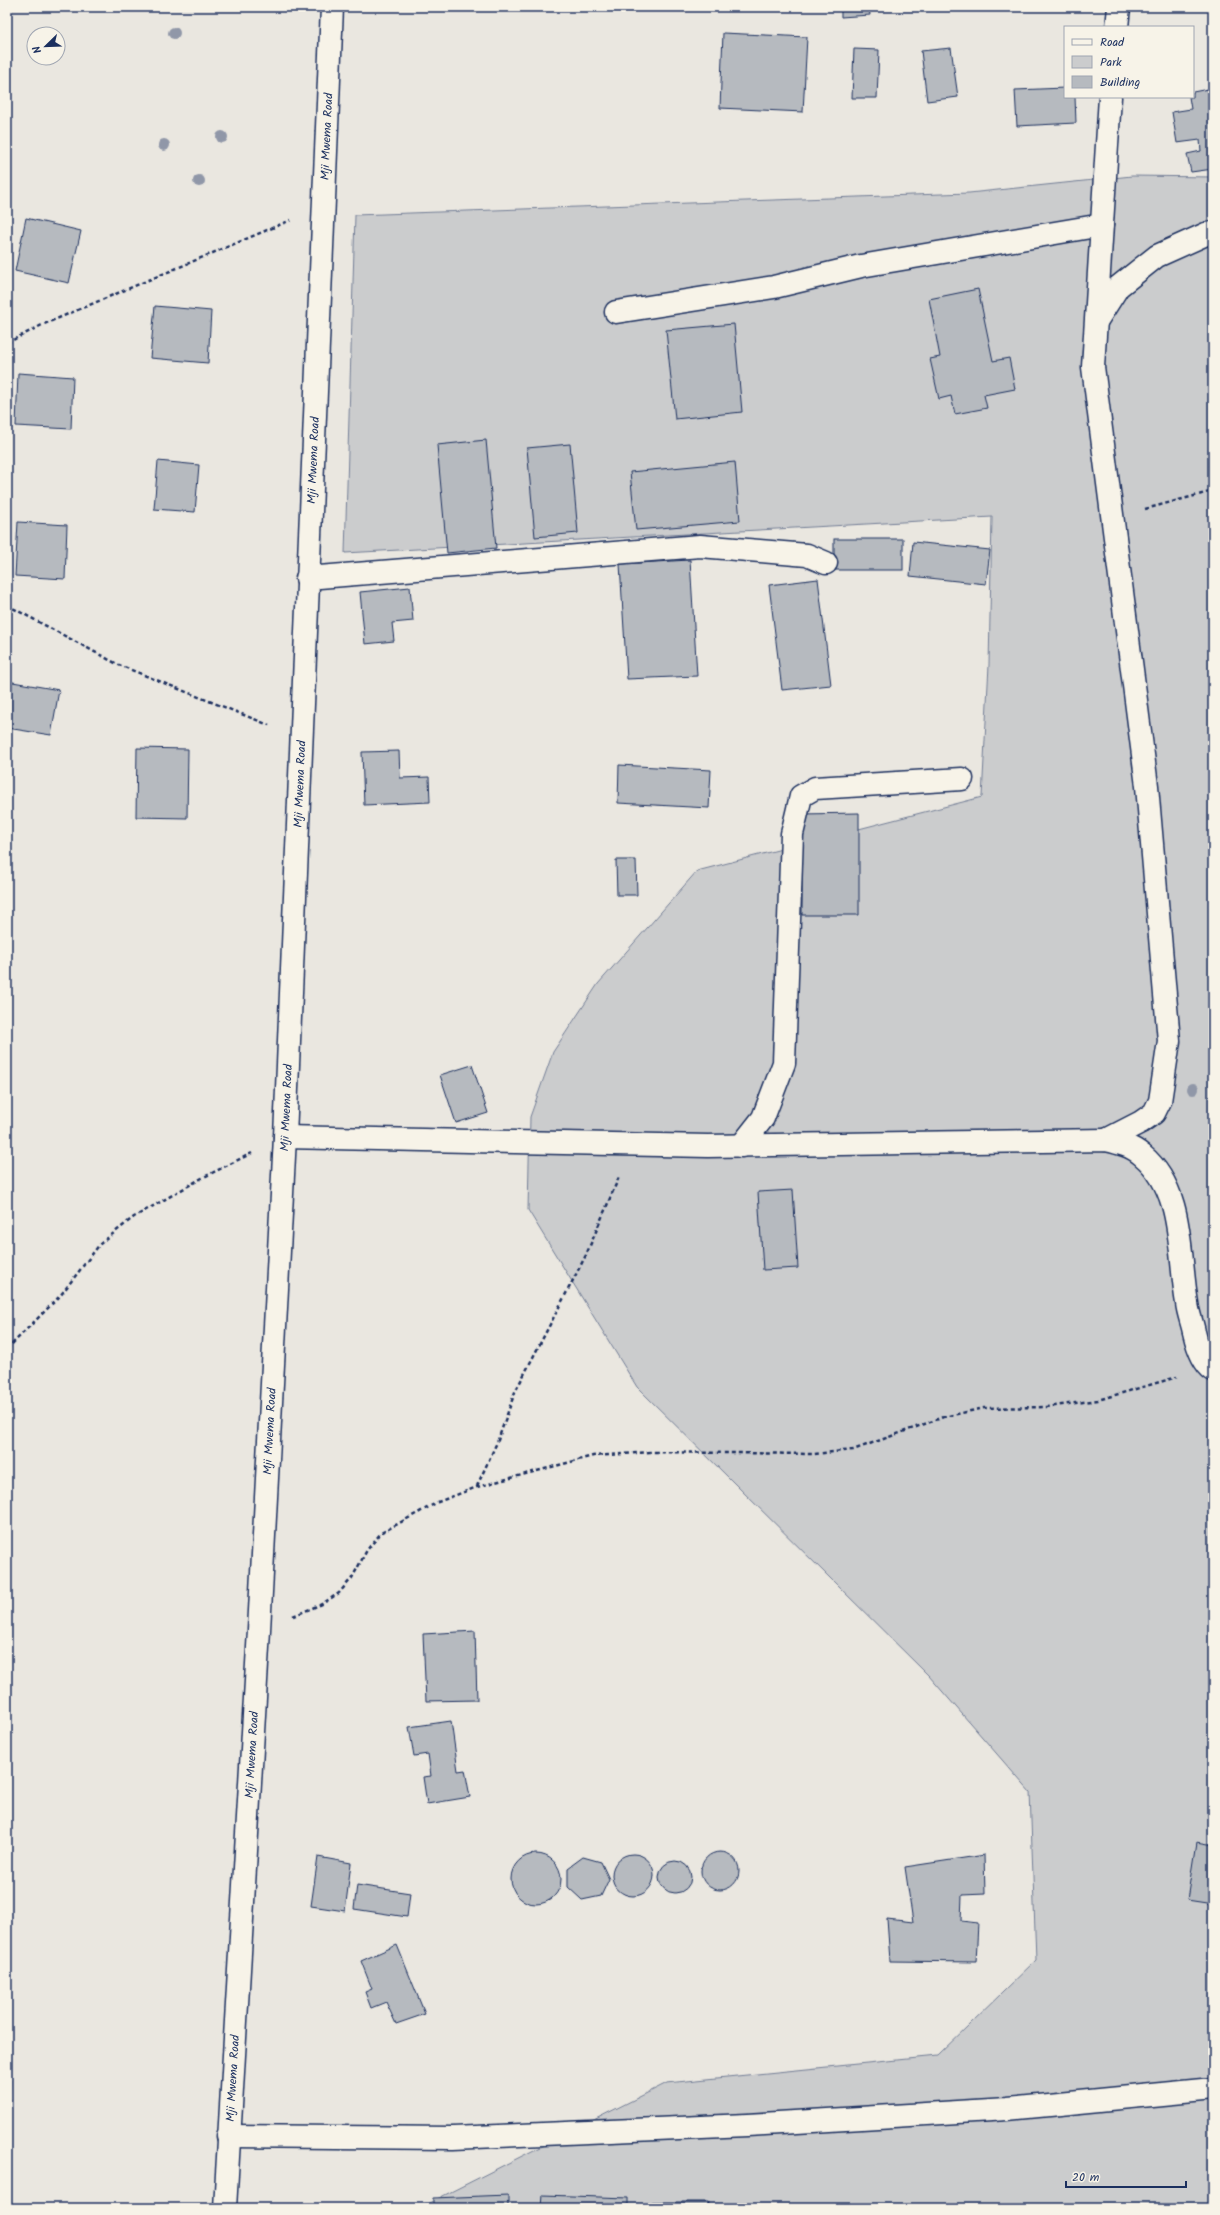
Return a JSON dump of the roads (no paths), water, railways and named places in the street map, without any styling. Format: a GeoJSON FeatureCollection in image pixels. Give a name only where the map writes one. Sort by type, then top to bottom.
{"type":"FeatureCollection","features":[{"type":"Feature","properties":{"kind":"street","name":"Mji Mwema Road"},"geometry":{"type":"LineString","coordinates":[[226,2208],[228,2136],[259,1630],[285,1137],[307,578],[332,7]]}},
{"type":"Feature","properties":{"kind":"street"},"geometry":{"type":"LineString","coordinates":[[1117,26],[1119,7]]}},
{"type":"Feature","properties":{"kind":"street"},"geometry":{"type":"LineString","coordinates":[[1106,1140],[1141,1122],[1154,1113],[1160,1101],[1169,1041],[1147,786],[1111,518],[1093,367],[1110,98]]}},
{"type":"Feature","properties":{"kind":"street"},"geometry":{"type":"LineString","coordinates":[[616,312],[774,288],[861,266],[1102,225]]}},
{"type":"Feature","properties":{"kind":"street"},"geometry":{"type":"LineString","coordinates":[[1095,322],[1118,287],[1157,256],[1213,233]]}},
{"type":"Feature","properties":{"kind":"street"},"geometry":{"type":"LineString","coordinates":[[307,578],[700,546],[807,555],[826,563]]}},
{"type":"Feature","properties":{"kind":"street"},"geometry":{"type":"LineString","coordinates":[[741,1146],[763,1118],[784,1063],[792,834],[801,796],[815,788],[962,779]]}},
{"type":"Feature","properties":{"kind":"street"},"geometry":{"type":"LineString","coordinates":[[285,1137],[741,1146],[1106,1140],[1125,1144],[1141,1154],[1158,1171],[1177,1215],[1187,1303],[1198,1346],[1211,1368]]}},
{"type":"Feature","properties":{"kind":"street"},"geometry":{"type":"LineString","coordinates":[[228,2136],[453,2138],[732,2125],[1007,2109],[1213,2089]]}}]}
